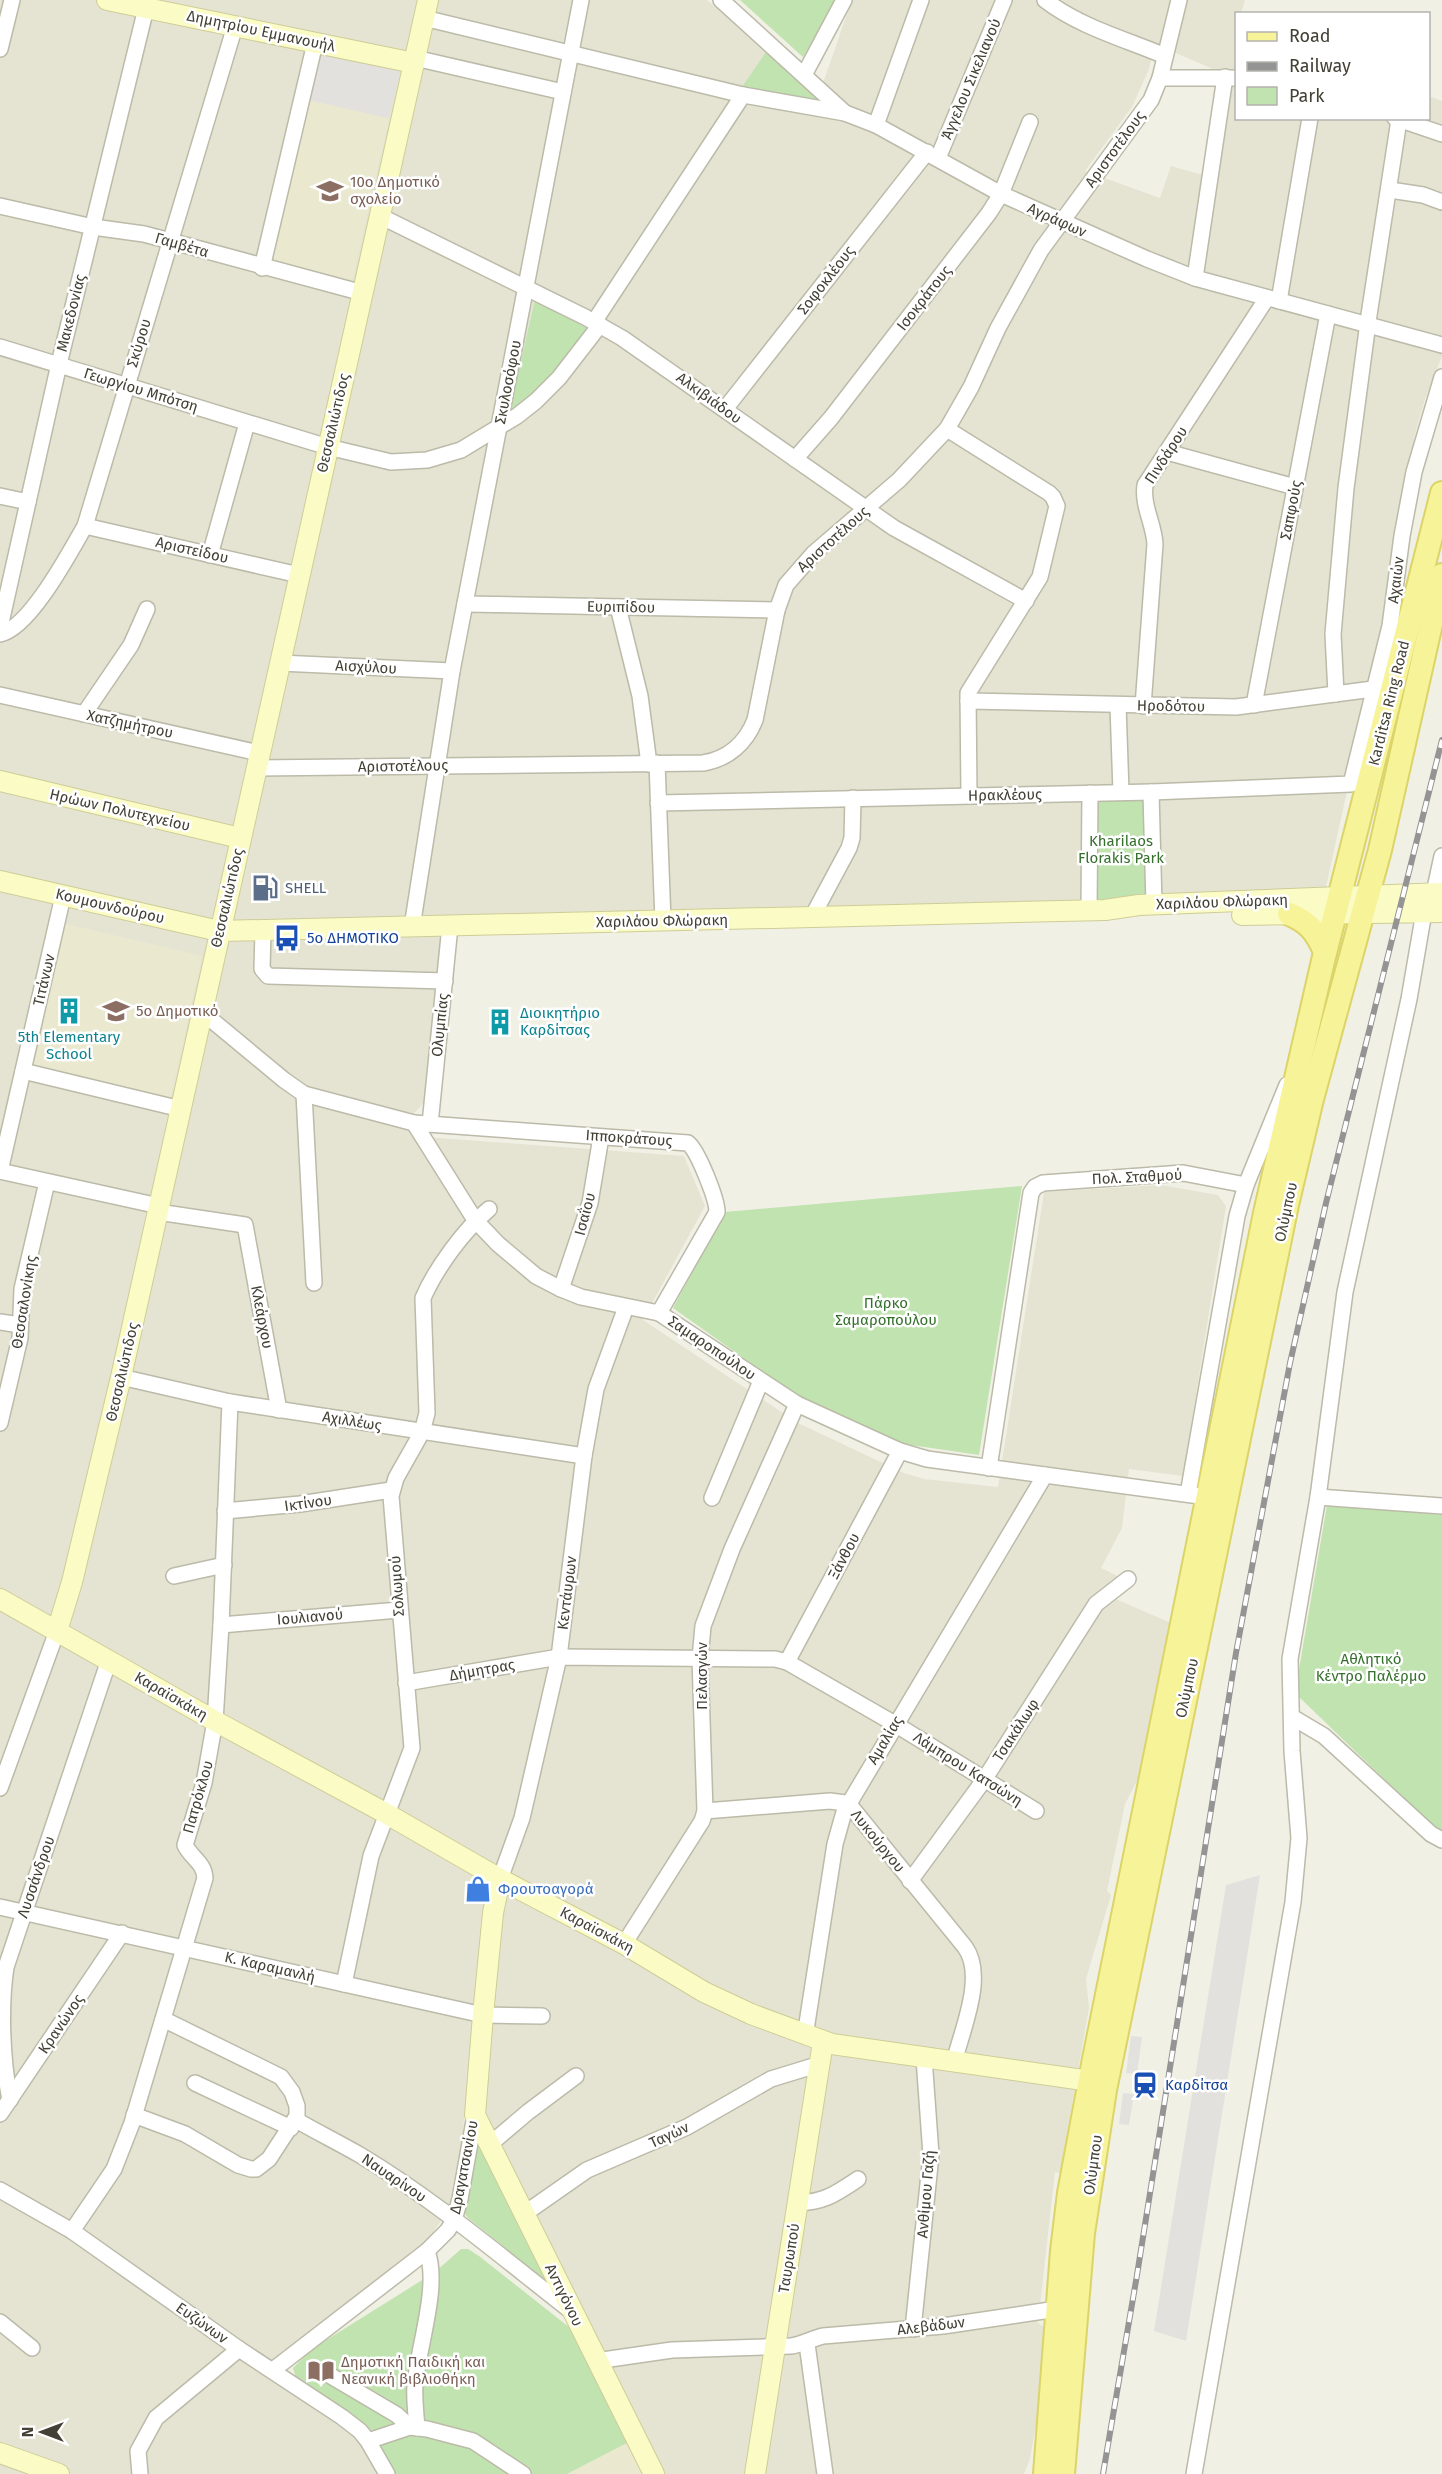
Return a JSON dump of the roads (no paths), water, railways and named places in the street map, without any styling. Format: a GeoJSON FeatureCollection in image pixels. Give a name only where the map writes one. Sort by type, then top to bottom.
{"type":"FeatureCollection","features":[{"type":"Feature","properties":{"kind":"main road","name":"Δημητρίου Εμμανουήλ"},"geometry":{"type":"LineString","coordinates":[[107,0],[147,4],[235,26],[415,61]]}},
{"type":"Feature","properties":{"kind":"main road","name":"Θεσσαλιώτιδος"},"geometry":{"type":"LineString","coordinates":[[57,1631],[72,1582],[121,1377],[426,9]]}},
{"type":"Feature","properties":{"kind":"main road","name":"Karditsa Ring Road"},"geometry":{"type":"LineString","coordinates":[[1338,905],[1442,493]]}},
{"type":"Feature","properties":{"kind":"main road","name":"Karditsa Ring Road"},"geometry":{"type":"LineString","coordinates":[[1366,903],[1442,575]]}},
{"type":"Feature","properties":{"kind":"main road","name":"Ηρώων Πολυτεχνείου"},"geometry":{"type":"LineString","coordinates":[[0,781],[240,838]]}},
{"type":"Feature","properties":{"kind":"main road","name":"Κουμουνδούρου"},"geometry":{"type":"LineString","coordinates":[[0,881],[219,932]]}},
{"type":"Feature","properties":{"kind":"main road"},"geometry":{"type":"LineString","coordinates":[[1338,905],[1438,893]]}},
{"type":"Feature","properties":{"kind":"main road"},"geometry":{"type":"LineString","coordinates":[[1366,903],[1433,912]]}},
{"type":"Feature","properties":{"kind":"main road","name":"Ολύμπου"},"geometry":{"type":"LineString","coordinates":[[1045,2468],[1057,2309],[1070,2193],[1098,2082],[1287,1205],[1312,1099],[1366,903]]}},
{"type":"Feature","properties":{"kind":"main road","name":"Χαριλάου Φλώρακη"},"geometry":{"type":"LineString","coordinates":[[219,932],[1097,910],[1154,905],[1338,905]]}},
{"type":"Feature","properties":{"kind":"main road","name":"Χαριλάου Φλώρακη"},"geometry":{"type":"LineString","coordinates":[[1097,910],[1138,917],[1289,914],[1338,905]]}},
{"type":"Feature","properties":{"kind":"main road","name":"Ολύμπου"},"geometry":{"type":"LineString","coordinates":[[1063,2474],[1098,2082],[1197,1496],[1338,905]]}},
{"type":"Feature","properties":{"kind":"main road"},"geometry":{"type":"LineString","coordinates":[[1289,914],[1301,919],[1312,928],[1325,952]]}},
{"type":"Feature","properties":{"kind":"main road","name":"Καραϊσκάκη"},"geometry":{"type":"LineString","coordinates":[[0,1599],[500,1879],[624,1944],[704,1992],[750,2014],[814,2039],[924,2058],[1098,2082]]}},
{"type":"Feature","properties":{"kind":"main road","name":"Δραγατσανίου"},"geometry":{"type":"LineString","coordinates":[[475,2115],[483,2015],[495,1904],[500,1879]]}},
{"type":"Feature","properties":{"kind":"main road","name":"Ταυρωπού"},"geometry":{"type":"LineString","coordinates":[[755,2474],[820,2064],[814,2039]]}},
{"type":"Feature","properties":{"kind":"main road","name":"Αντιγόνου"},"geometry":{"type":"LineString","coordinates":[[475,2115],[654,2474]]}},
{"type":"Feature","properties":{"kind":"main road"},"geometry":{"type":"LineString","coordinates":[[0,2453],[58,2474]]}},
{"type":"Feature","properties":{"kind":"street"},"geometry":{"type":"LineString","coordinates":[[0,49],[12,0]]}},
{"type":"Feature","properties":{"kind":"street","name":"Σκυλοσόφου"},"geometry":{"type":"LineString","coordinates":[[412,927],[452,671],[581,0]]}},
{"type":"Feature","properties":{"kind":"street","name":"Αγράφων"},"geometry":{"type":"LineString","coordinates":[[721,0],[845,113],[876,125],[1001,194],[1195,278],[1442,345]]}},
{"type":"Feature","properties":{"kind":"street"},"geometry":{"type":"LineString","coordinates":[[804,75],[844,0]]}},
{"type":"Feature","properties":{"kind":"street"},"geometry":{"type":"LineString","coordinates":[[876,125],[921,0]]}},
{"type":"Feature","properties":{"kind":"street","name":"Άγγελου Σικελιανού"},"geometry":{"type":"LineString","coordinates":[[932,155],[1004,0]]}},
{"type":"Feature","properties":{"kind":"street"},"geometry":{"type":"LineString","coordinates":[[1045,0],[1062,13],[1078,21],[1165,56]]}},
{"type":"Feature","properties":{"kind":"street","name":"Αριστοτέλους"},"geometry":{"type":"LineString","coordinates":[[258,760],[436,765],[653,764],[713,761],[733,751],[745,739],[754,723],[760,703],[777,610],[786,585],[814,553],[908,472],[946,429],[971,387],[998,328],[1031,267],[1060,221],[1134,125],[1150,100],[1160,78],[1179,0]]}},
{"type":"Feature","properties":{"kind":"street","name":"Μακεδονίας"},"geometry":{"type":"LineString","coordinates":[[0,627],[59,364],[147,4]]}},
{"type":"Feature","properties":{"kind":"street"},"geometry":{"type":"LineString","coordinates":[[426,9],[570,55],[743,95],[845,113]]}},
{"type":"Feature","properties":{"kind":"street","name":"Σκύρου"},"geometry":{"type":"LineString","coordinates":[[0,634],[10,631],[47,591],[85,526],[235,26]]}},
{"type":"Feature","properties":{"kind":"street"},"geometry":{"type":"LineString","coordinates":[[262,268],[315,43]]}},
{"type":"Feature","properties":{"kind":"street"},"geometry":{"type":"LineString","coordinates":[[415,61],[563,92]]}},
{"type":"Feature","properties":{"kind":"street"},"geometry":{"type":"LineString","coordinates":[[1160,78],[1231,77],[1195,278]]}},
{"type":"Feature","properties":{"kind":"street","name":"Γεωργίου Μπότση"},"geometry":{"type":"LineString","coordinates":[[0,347],[328,447],[391,462],[428,460],[461,450],[527,409],[552,386],[597,324],[743,95]]}},
{"type":"Feature","properties":{"kind":"street"},"geometry":{"type":"LineString","coordinates":[[1273,300],[1310,120]]}},
{"type":"Feature","properties":{"kind":"street"},"geometry":{"type":"LineString","coordinates":[[1336,694],[1333,641],[1346,488],[1368,325],[1390,190],[1397,120]]}},
{"type":"Feature","properties":{"kind":"street"},"geometry":{"type":"LineString","coordinates":[[1400,120],[1442,134]]}},
{"type":"Feature","properties":{"kind":"street","name":"Ισοκράτους"},"geometry":{"type":"LineString","coordinates":[[795,459],[831,418],[973,234],[1001,194],[1029,122]]}},
{"type":"Feature","properties":{"kind":"street","name":"Σοφοκλέους"},"geometry":{"type":"LineString","coordinates":[[725,409],[932,155]]}},
{"type":"Feature","properties":{"kind":"street"},"geometry":{"type":"LineString","coordinates":[[1390,190],[1423,195],[1442,202]]}},
{"type":"Feature","properties":{"kind":"street","name":"Γαμβέτα"},"geometry":{"type":"LineString","coordinates":[[0,206],[93,227],[144,234],[262,268],[363,293]]}},
{"type":"Feature","properties":{"kind":"street","name":"Αλκιβιάδου"},"geometry":{"type":"LineString","coordinates":[[380,216],[597,324],[637,347],[903,534],[1026,601]]}},
{"type":"Feature","properties":{"kind":"street","name":"Πινδάρου"},"geometry":{"type":"LineString","coordinates":[[1143,706],[1155,544],[1144,490],[1149,475],[1273,300]]}},
{"type":"Feature","properties":{"kind":"street","name":"Σαπφούς"},"geometry":{"type":"LineString","coordinates":[[1254,705],[1328,314]]}},
{"type":"Feature","properties":{"kind":"street","name":"Αχαιών"},"geometry":{"type":"LineString","coordinates":[[1351,784],[1390,626],[1402,536],[1414,472],[1442,377]]}},
{"type":"Feature","properties":{"kind":"street"},"geometry":{"type":"LineString","coordinates":[[210,555],[247,423]]}},
{"type":"Feature","properties":{"kind":"street"},"geometry":{"type":"LineString","coordinates":[[946,429],[1053,497],[1057,510],[1044,568],[1037,584],[969,691],[969,796]]}},
{"type":"Feature","properties":{"kind":"street"},"geometry":{"type":"LineString","coordinates":[[1167,452],[1295,487]]}},
{"type":"Feature","properties":{"kind":"street"},"geometry":{"type":"LineString","coordinates":[[0,496],[28,502]]}},
{"type":"Feature","properties":{"kind":"street","name":"Αριστείδου"},"geometry":{"type":"LineString","coordinates":[[85,526],[299,575]]}},
{"type":"Feature","properties":{"kind":"street","name":"Ευριπίδου"},"geometry":{"type":"LineString","coordinates":[[465,604],[777,610]]}},
{"type":"Feature","properties":{"kind":"street"},"geometry":{"type":"LineString","coordinates":[[618,607],[640,696],[653,764],[658,803],[663,921]]}},
{"type":"Feature","properties":{"kind":"street"},"geometry":{"type":"LineString","coordinates":[[84,714],[131,645],[147,609]]}},
{"type":"Feature","properties":{"kind":"street","name":"Αισχύλου"},"geometry":{"type":"LineString","coordinates":[[280,663],[452,671]]}},
{"type":"Feature","properties":{"kind":"street","name":"Ηροδότου"},"geometry":{"type":"LineString","coordinates":[[968,701],[1211,707],[1254,705],[1373,689]]}},
{"type":"Feature","properties":{"kind":"street","name":"Χατζημήτρου"},"geometry":{"type":"LineString","coordinates":[[0,695],[84,714],[258,760]]}},
{"type":"Feature","properties":{"kind":"street"},"geometry":{"type":"LineString","coordinates":[[1119,705],[1121,792]]}},
{"type":"Feature","properties":{"kind":"street","name":"Ηρακλέους"},"geometry":{"type":"LineString","coordinates":[[658,803],[1151,792],[1351,784]]}},
{"type":"Feature","properties":{"kind":"street"},"geometry":{"type":"LineString","coordinates":[[1151,792],[1154,905]]}},
{"type":"Feature","properties":{"kind":"street"},"geometry":{"type":"LineString","coordinates":[[1090,793],[1097,910]]}},
{"type":"Feature","properties":{"kind":"street"},"geometry":{"type":"LineString","coordinates":[[812,917],[849,848],[852,838],[853,798]]}},
{"type":"Feature","properties":{"kind":"street"},"geometry":{"type":"LineString","coordinates":[[1438,893],[1442,856]]}},
{"type":"Feature","properties":{"kind":"street","name":"Τιτάνων"},"geometry":{"type":"LineString","coordinates":[[0,1171],[63,896]]}},
{"type":"Feature","properties":{"kind":"street"},"geometry":{"type":"LineString","coordinates":[[1194,2474],[1293,1902],[1299,1838],[1292,1750],[1290,1659],[1318,1497],[1346,1292],[1409,999],[1433,912]]}},
{"type":"Feature","properties":{"kind":"street","name":"Ολυμπίας"},"geometry":{"type":"LineString","coordinates":[[430,1125],[450,926]]}},
{"type":"Feature","properties":{"kind":"street"},"geometry":{"type":"LineString","coordinates":[[263,930],[262,969],[268,976],[445,981]]}},
{"type":"Feature","properties":{"kind":"street"},"geometry":{"type":"LineString","coordinates":[[202,1012],[304,1094],[414,1124]]}},
{"type":"Feature","properties":{"kind":"street"},"geometry":{"type":"LineString","coordinates":[[1197,1496],[1237,1216],[1246,1185],[1281,1097],[1302,1057]]}},
{"type":"Feature","properties":{"kind":"street"},"geometry":{"type":"LineString","coordinates":[[23,1071],[180,1110]]}},
{"type":"Feature","properties":{"kind":"street"},"geometry":{"type":"LineString","coordinates":[[304,1094],[314,1283]]}},
{"type":"Feature","properties":{"kind":"street","name":"Ιπποκράτους"},"geometry":{"type":"LineString","coordinates":[[414,1124],[688,1143],[694,1150],[717,1203],[717,1212],[659,1313]]}},
{"type":"Feature","properties":{"kind":"street","name":"Σαμαροπούλου"},"geometry":{"type":"LineString","coordinates":[[414,1124],[475,1220],[528,1270],[561,1289],[581,1297],[659,1313],[797,1404],[900,1451],[943,1462],[1197,1496]]}},
{"type":"Feature","properties":{"kind":"street","name":"Ισαΐου"},"geometry":{"type":"LineString","coordinates":[[561,1289],[590,1203],[601,1137]]}},
{"type":"Feature","properties":{"kind":"street"},"geometry":{"type":"LineString","coordinates":[[0,1171],[159,1209]]}},
{"type":"Feature","properties":{"kind":"street","name":"Πολ. Σταθμού"},"geometry":{"type":"LineString","coordinates":[[989,1468],[1031,1193],[1035,1187],[1044,1183],[1183,1173],[1246,1185]]}},
{"type":"Feature","properties":{"kind":"street","name":"Θεσσαλονίκης"},"geometry":{"type":"LineString","coordinates":[[0,1423],[20,1338],[22,1288],[48,1182]]}},
{"type":"Feature","properties":{"kind":"street","name":"Κλεάρχου"},"geometry":{"type":"LineString","coordinates":[[159,1209],[245,1225],[279,1410]]}},
{"type":"Feature","properties":{"kind":"street"},"geometry":{"type":"LineString","coordinates":[[391,1490],[422,1432],[427,1413],[423,1298],[431,1281],[475,1220],[489,1209]]}},
{"type":"Feature","properties":{"kind":"street","name":"Κεντάυρων"},"geometry":{"type":"LineString","coordinates":[[500,1879],[522,1818],[559,1657],[584,1456],[596,1389],[626,1307]]}},
{"type":"Feature","properties":{"kind":"street"},"geometry":{"type":"LineString","coordinates":[[0,1322],[20,1325]]}},
{"type":"Feature","properties":{"kind":"street","name":"Αχιλλέως"},"geometry":{"type":"LineString","coordinates":[[121,1377],[230,1402],[584,1456]]}},
{"type":"Feature","properties":{"kind":"street"},"geometry":{"type":"LineString","coordinates":[[712,1498],[761,1381]]}},
{"type":"Feature","properties":{"kind":"street","name":"Πατρόκλου"},"geometry":{"type":"LineString","coordinates":[[72,2231],[114,2169],[134,2115],[205,1878],[203,1866],[187,1850],[186,1839],[204,1783],[215,1721],[230,1402]]}},
{"type":"Feature","properties":{"kind":"street","name":"Πελασγών"},"geometry":{"type":"LineString","coordinates":[[624,1944],[695,1836],[705,1811],[700,1659],[703,1626],[797,1404]]}},
{"type":"Feature","properties":{"kind":"street","name":"Ξάνθου"},"geometry":{"type":"LineString","coordinates":[[787,1662],[900,1451]]}},
{"type":"Feature","properties":{"kind":"street","name":"Αμαλίας"},"geometry":{"type":"LineString","coordinates":[[814,2039],[835,1845],[847,1804],[1045,1474]]}},
{"type":"Feature","properties":{"kind":"street","name":"Ικτίνου"},"geometry":{"type":"LineString","coordinates":[[225,1511],[300,1504],[391,1490]]}},
{"type":"Feature","properties":{"kind":"street","name":"Σολωμού"},"geometry":{"type":"LineString","coordinates":[[344,1984],[371,1856],[412,1748],[391,1490]]}},
{"type":"Feature","properties":{"kind":"street"},"geometry":{"type":"LineString","coordinates":[[1318,1497],[1442,1506]]}},
{"type":"Feature","properties":{"kind":"street"},"geometry":{"type":"LineString","coordinates":[[174,1576],[224,1564]]}},
{"type":"Feature","properties":{"kind":"street","name":"Τσακάλωφ"},"geometry":{"type":"LineString","coordinates":[[910,1881],[984,1780],[1096,1604],[1128,1579]]}},
{"type":"Feature","properties":{"kind":"street","name":"Ιουλιανού"},"geometry":{"type":"LineString","coordinates":[[221,1625],[399,1610]]}},
{"type":"Feature","properties":{"kind":"street","name":"Θεσσαλιώτιδος"},"geometry":{"type":"LineString","coordinates":[[0,1788],[4,1760],[57,1631]]}},
{"type":"Feature","properties":{"kind":"street","name":"Λάμπρου Κατσώνη"},"geometry":{"type":"LineString","coordinates":[[559,1657],[775,1659],[787,1662],[895,1724],[1036,1811]]}},
{"type":"Feature","properties":{"kind":"street","name":"Δήμητρας"},"geometry":{"type":"LineString","coordinates":[[406,1683],[559,1657]]}},
{"type":"Feature","properties":{"kind":"street","name":"Λυσσάνδρου"},"geometry":{"type":"LineString","coordinates":[[10,2100],[6,2082],[2,1992],[9,1959],[108,1660]]}},
{"type":"Feature","properties":{"kind":"street"},"geometry":{"type":"LineString","coordinates":[[1292,1717],[1324,1736],[1431,1834],[1442,1840]]}},
{"type":"Feature","properties":{"kind":"street","name":"Λυκούργου"},"geometry":{"type":"LineString","coordinates":[[705,1811],[830,1801],[847,1804],[965,1947],[974,1964],[973,1988],[954,2062]]}},
{"type":"Feature","properties":{"kind":"street","name":"Κ. Καραμανλή"},"geometry":{"type":"LineString","coordinates":[[0,1907],[483,2015],[542,2016]]}},
{"type":"Feature","properties":{"kind":"street","name":"Κρανώνος"},"geometry":{"type":"LineString","coordinates":[[0,2114],[122,1933]]}},
{"type":"Feature","properties":{"kind":"street"},"geometry":{"type":"LineString","coordinates":[[134,2115],[185,2134],[238,2165],[251,2169],[264,2164],[293,2124],[298,2113],[290,2087],[281,2077],[163,2019]]}},
{"type":"Feature","properties":{"kind":"street","name":"Ανθίμου Γαζή"},"geometry":{"type":"LineString","coordinates":[[913,2329],[931,2155],[924,2058]]}},
{"type":"Feature","properties":{"kind":"street","name":"Ταγών"},"geometry":{"type":"LineString","coordinates":[[524,2214],[586,2170],[687,2127],[771,2079],[820,2064]]}},
{"type":"Feature","properties":{"kind":"street"},"geometry":{"type":"LineString","coordinates":[[489,2145],[576,2076]]}},
{"type":"Feature","properties":{"kind":"street","name":"Ναυαρίνου"},"geometry":{"type":"LineString","coordinates":[[195,2083],[360,2155],[454,2220],[572,2311]]}},
{"type":"Feature","properties":{"kind":"street","name":"Δραγατσανίου"},"geometry":{"type":"LineString","coordinates":[[273,2370],[427,2251],[448,2230],[454,2220],[460,2199],[475,2115]]}},
{"type":"Feature","properties":{"kind":"street"},"geometry":{"type":"LineString","coordinates":[[798,2203],[828,2199],[858,2179]]}},
{"type":"Feature","properties":{"kind":"street","name":"Ευζώνων"},"geometry":{"type":"LineString","coordinates":[[0,2190],[72,2231],[239,2349],[342,2417],[360,2431],[368,2441],[387,2474]]}},
{"type":"Feature","properties":{"kind":"street"},"geometry":{"type":"LineString","coordinates":[[413,2427],[415,2386],[432,2282],[427,2251]]}},
{"type":"Feature","properties":{"kind":"street","name":"Αλεβάδων"},"geometry":{"type":"LineString","coordinates":[[596,2361],[672,2350],[807,2344],[813,2338],[823,2336],[913,2329],[1057,2309]]}},
{"type":"Feature","properties":{"kind":"street"},"geometry":{"type":"LineString","coordinates":[[0,2322],[32,2348]]}},
{"type":"Feature","properties":{"kind":"street"},"geometry":{"type":"LineString","coordinates":[[807,2344],[825,2474]]}},
{"type":"Feature","properties":{"kind":"street"},"geometry":{"type":"LineString","coordinates":[[140,2474],[138,2451],[156,2418],[239,2349]]}},
{"type":"Feature","properties":{"kind":"street"},"geometry":{"type":"LineString","coordinates":[[331,2376],[413,2427],[474,2441],[523,2474]]}},
{"type":"Feature","properties":{"kind":"street"},"geometry":{"type":"LineString","coordinates":[[368,2441],[413,2427]]}},
{"type":"Feature","properties":{"kind":"railway"},"geometry":{"type":"LineString","coordinates":[[1103,2474],[1236,1653],[1290,1363],[1326,1203],[1442,740]]}},
{"type":"Feature","properties":{"kind":"place","name":"10ο Δημοτικό σχολείο"},"geometry":{"type":"Point","coordinates":[330,191]}},
{"type":"Feature","properties":{"kind":"place","name":"SHELL"},"geometry":{"type":"Point","coordinates":[265,888]}},
{"type":"Feature","properties":{"kind":"place","name":"5ο ΔΗΜΟΤΙΚΟ"},"geometry":{"type":"Point","coordinates":[287,938]}},
{"type":"Feature","properties":{"kind":"place","name":"5th Elementary School"},"geometry":{"type":"Point","coordinates":[69,1011]}},
{"type":"Feature","properties":{"kind":"place","name":"5ο Δημοτικό"},"geometry":{"type":"Point","coordinates":[116,1011]}},
{"type":"Feature","properties":{"kind":"place","name":"Διοικητήριο Καρδίτσας"},"geometry":{"type":"Point","coordinates":[500,1022]}},
{"type":"Feature","properties":{"kind":"place","name":"Φρουτοαγορά"},"geometry":{"type":"Point","coordinates":[478,1889]}},
{"type":"Feature","properties":{"kind":"place","name":"Καρδίτσα"},"geometry":{"type":"Point","coordinates":[1145,2085]}},
{"type":"Feature","properties":{"kind":"place","name":"Δημοτική Παιδική και Νεανική βιβλιοθήκη"},"geometry":{"type":"Point","coordinates":[321,2371]}},
{"type":"Feature","properties":{"kind":"park label","name":"Kharilaos Florakis Park"},"geometry":{"type":"Point","coordinates":[1121,850]}},
{"type":"Feature","properties":{"kind":"park label","name":"Πάρκο Σαμαροπούλου"},"geometry":{"type":"Point","coordinates":[886,1312]}},
{"type":"Feature","properties":{"kind":"park label","name":"Αθλητικό Κέντρο Παλέρμο"},"geometry":{"type":"Point","coordinates":[1371,1668]}}]}
